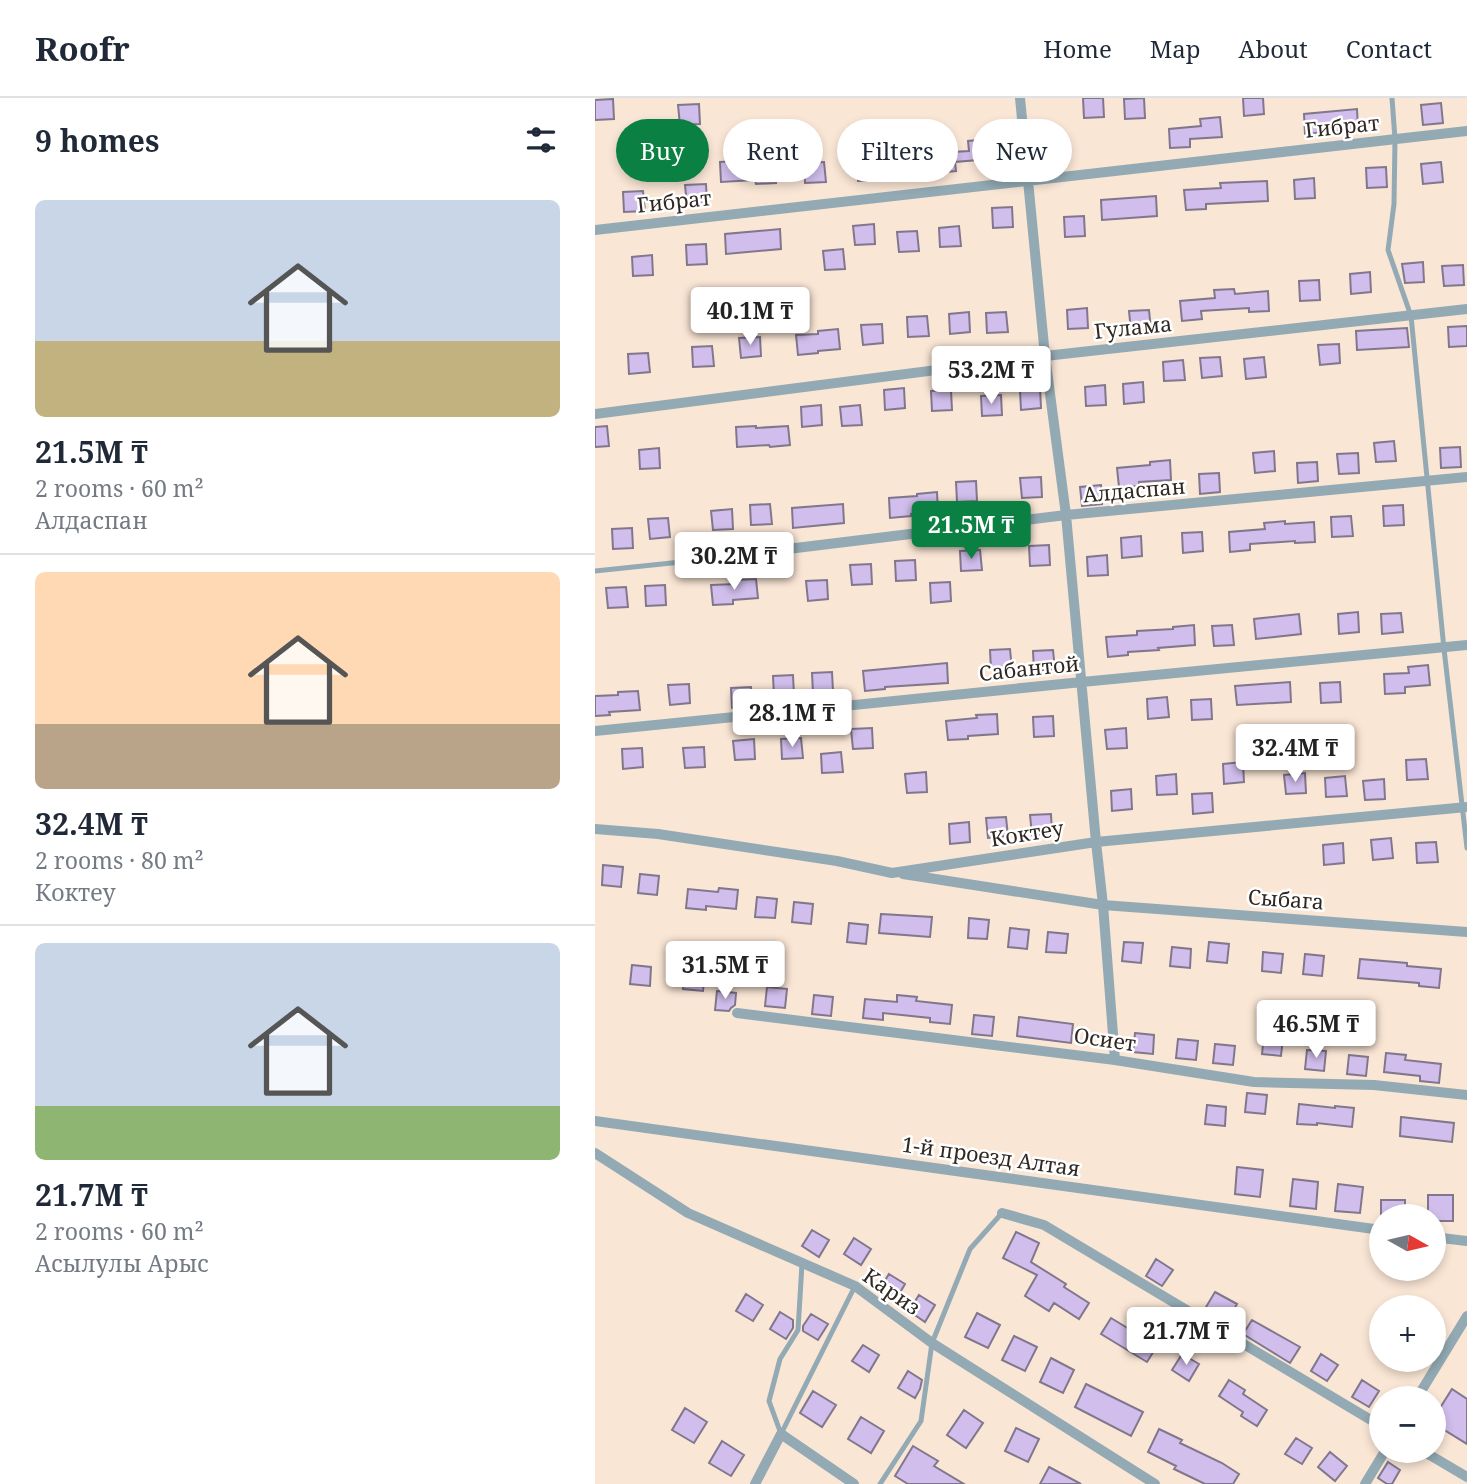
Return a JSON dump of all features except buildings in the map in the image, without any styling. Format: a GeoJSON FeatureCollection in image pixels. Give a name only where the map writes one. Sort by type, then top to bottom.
{"type":"FeatureCollection","features":[{"type":"Feature","properties":{"kind":"street"},"geometry":{"type":"LineString","coordinates":[[1020,98],[1022,119]]}},
{"type":"Feature","properties":{"kind":"street","name":"Гибрат"},"geometry":{"type":"LineString","coordinates":[[1072,175],[1467,131]]}},
{"type":"Feature","properties":{"kind":"street","name":"Гибрат"},"geometry":{"type":"LineString","coordinates":[[595,230],[1011,182]]}},
{"type":"Feature","properties":{"kind":"street"},"geometry":{"type":"LineString","coordinates":[[1028,182],[1045,356],[1066,515],[1115,1060]]}},
{"type":"Feature","properties":{"kind":"street","name":"Гулама"},"geometry":{"type":"LineString","coordinates":[[595,414],[1045,356],[1467,309]]}},
{"type":"Feature","properties":{"kind":"street","name":"Алдаспан"},"geometry":{"type":"LineString","coordinates":[[681,562],[1066,515],[1467,477]]}},
{"type":"Feature","properties":{"kind":"street","name":"Сабантой"},"geometry":{"type":"LineString","coordinates":[[595,730],[1467,646]]}},
{"type":"Feature","properties":{"kind":"street","name":"Коктеу"},"geometry":{"type":"LineString","coordinates":[[595,829],[672,836],[837,861],[893,873],[1096,842],[1464,807]]}},
{"type":"Feature","properties":{"kind":"street","name":"Сыбага"},"geometry":{"type":"LineString","coordinates":[[893,873],[1103,905],[1467,932]]}},
{"type":"Feature","properties":{"kind":"street","name":"Осиет"},"geometry":{"type":"LineString","coordinates":[[737,1013],[1115,1060],[1254,1082],[1374,1084],[1467,1095]]}},
{"type":"Feature","properties":{"kind":"street","name":"1-й проезд Алтая"},"geometry":{"type":"LineString","coordinates":[[595,1121],[1369,1228]]}},
{"type":"Feature","properties":{"kind":"street","name":"Кариз"},"geometry":{"type":"LineString","coordinates":[[595,1153],[688,1213],[855,1286],[932,1343],[1154,1484]]}},
{"type":"Feature","properties":{"kind":"street"},"geometry":{"type":"LineString","coordinates":[[1002,1213],[1044,1225],[1369,1419]]}},
{"type":"Feature","properties":{"kind":"street"},"geometry":{"type":"LineString","coordinates":[[1446,1239],[1467,1241]]}},
{"type":"Feature","properties":{"kind":"street"},"geometry":{"type":"LineString","coordinates":[[1424,1386],[1467,1316]]}},
{"type":"Feature","properties":{"kind":"street"},"geometry":{"type":"LineString","coordinates":[[755,1484],[781,1434],[854,1484]]}},
{"type":"Feature","properties":{"kind":"street"},"geometry":{"type":"LineString","coordinates":[[1365,1484],[1378,1463]]}},
{"type":"Feature","properties":{"kind":"street"},"geometry":{"type":"LineString","coordinates":[[1443,1463],[1467,1477]]}},
{"type":"Feature","properties":{"kind":"lane"},"geometry":{"type":"LineString","coordinates":[[1392,98],[1395,139],[1394,204],[1388,250],[1412,316],[1444,649],[1467,848]]}},
{"type":"Feature","properties":{"kind":"lane"},"geometry":{"type":"LineString","coordinates":[[595,571],[681,562]]}},
{"type":"Feature","properties":{"kind":"lane"},"geometry":{"type":"LineString","coordinates":[[880,1484],[921,1421],[932,1343],[970,1249],[1002,1213]]}},
{"type":"Feature","properties":{"kind":"lane"},"geometry":{"type":"LineString","coordinates":[[781,1434],[769,1401],[779,1359],[798,1330],[802,1263]]}},
{"type":"Feature","properties":{"kind":"lane"},"geometry":{"type":"LineString","coordinates":[[781,1434],[855,1286]]}}]}
